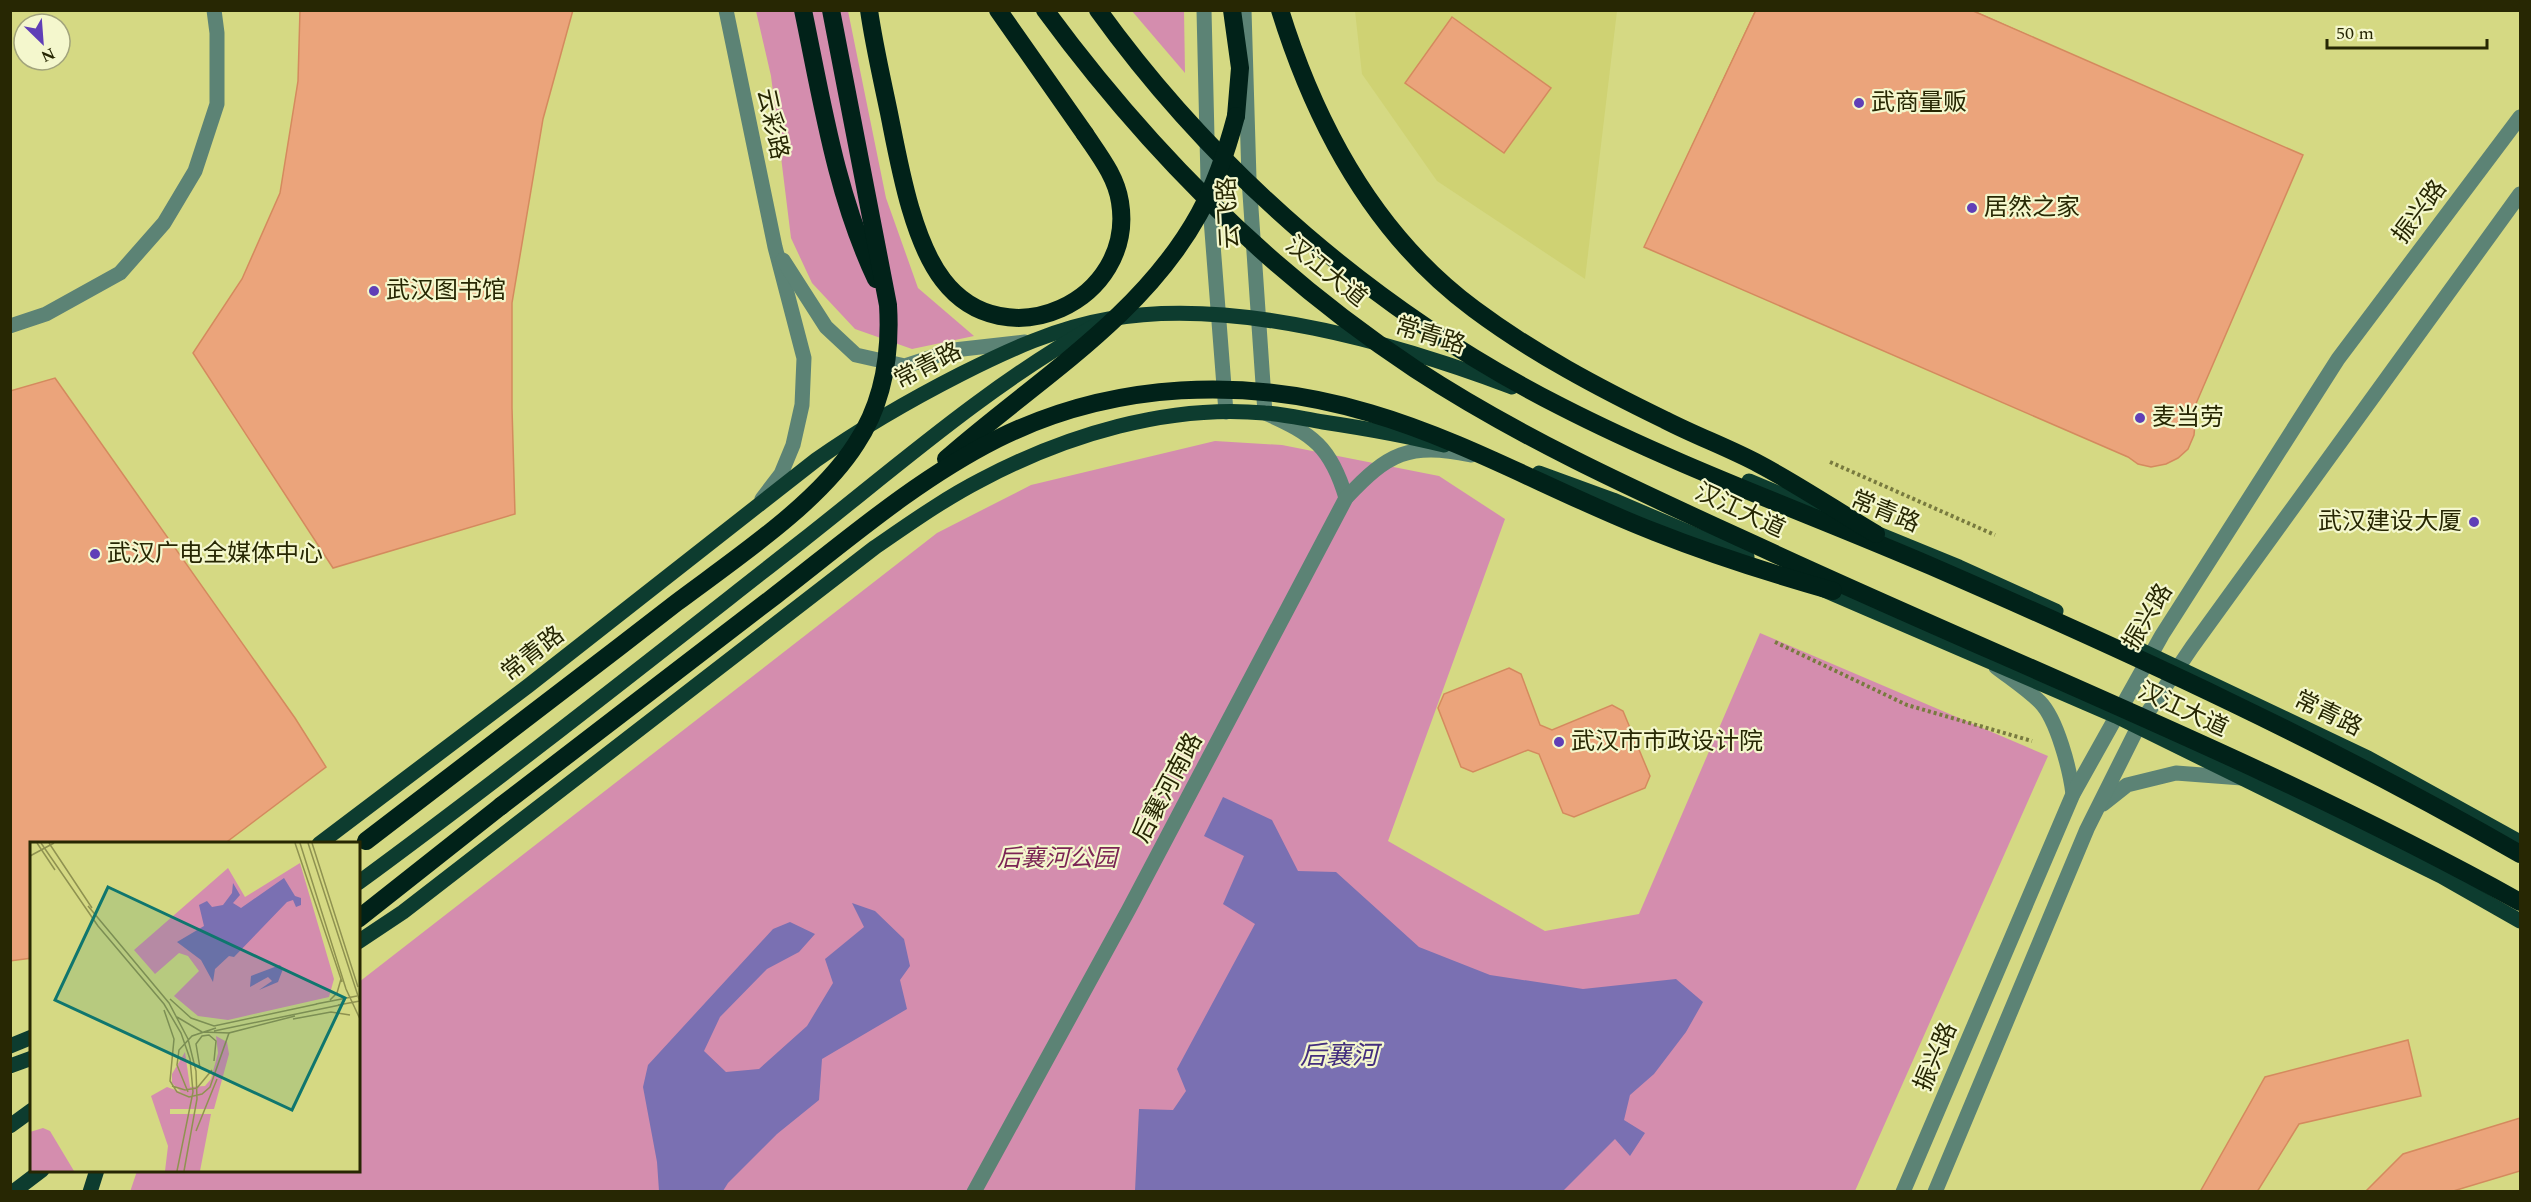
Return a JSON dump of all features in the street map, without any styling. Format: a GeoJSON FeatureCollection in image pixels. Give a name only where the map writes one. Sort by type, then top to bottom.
{"type":"FeatureCollection","features":[{"type":"Feature","properties":{"kind":"highway"},"geometry":{"type":"LineString","coordinates":[[803,10],[839,177],[862,249],[888,305]]}},
{"type":"Feature","properties":{"kind":"highway"},"geometry":{"type":"LineString","coordinates":[[362,844],[752,546],[825,483],[857,444],[879,399],[889,352],[888,305],[831,10]]}},
{"type":"Feature","properties":{"kind":"highway"},"geometry":{"type":"LineString","coordinates":[[869,10],[898,155],[912,211],[934,268],[957,295],[971,305],[1005,317],[1040,316],[1073,303],[1088,293],[1109,267],[1120,234],[1120,201],[1108,169],[998,10]]}},
{"type":"Feature","properties":{"kind":"highway","name":"汉江大道"},"geometry":{"type":"LineString","coordinates":[[1045,10],[1120,107],[1210,203],[1308,290],[1369,337],[1469,403],[1536,441],[1887,606],[2052,676],[2443,859],[2520,902]]}},
{"type":"Feature","properties":{"kind":"highway","name":"汉江大道"},"geometry":{"type":"LineString","coordinates":[[1098,10],[1151,79],[1241,176],[1340,263],[1446,340],[1560,406],[1633,440],[1760,497],[1926,564],[2278,724],[2460,819],[2520,854]]}},
{"type":"Feature","properties":{"kind":"highway"},"geometry":{"type":"LineString","coordinates":[[360,917],[501,806],[906,495],[971,437],[1063,364],[1104,328],[1150,282],[1184,238],[1214,182],[1236,116],[1240,68],[1232,10]]}},
{"type":"Feature","properties":{"kind":"highway"},"geometry":{"type":"LineString","coordinates":[[1280,10],[1307,90],[1349,171],[1393,231],[1444,284],[1473,308],[1523,343],[1665,420],[1760,465],[1926,564]]}},
{"type":"Feature","properties":{"kind":"highway"},"geometry":{"type":"LineString","coordinates":[[906,495],[994,441],[1035,422],[1071,409],[1107,399],[1147,393],[1217,390],[1267,392],[1338,404],[1407,425],[1653,532],[1765,572],[1887,606]]}},
{"type":"Feature","properties":{"kind":"main road","name":"常青路"},"geometry":{"type":"LineString","coordinates":[[320,842],[528,686],[816,460],[864,427],[907,402],[1025,342],[1109,319],[1155,313],[1219,314],[1257,318],[1390,346],[1545,399],[1959,567],[2178,667],[2368,759],[2520,842]]}},
{"type":"Feature","properties":{"kind":"main road"},"geometry":{"type":"LineString","coordinates":[[360,882],[496,781],[965,412],[1066,342],[1109,319]]}},
{"type":"Feature","properties":{"kind":"main road"},"geometry":{"type":"LineString","coordinates":[[360,941],[413,905],[874,548],[950,497],[1012,464],[1081,437],[1156,419],[1195,413],[1226,412],[1265,413],[1382,432],[1512,464],[1613,500],[2116,716],[2441,876],[2520,921]]}},
{"type":"Feature","properties":{"kind":"main road"},"geometry":{"type":"LineString","coordinates":[[10,1046],[30,1038]]}},
{"type":"Feature","properties":{"kind":"main road"},"geometry":{"type":"LineString","coordinates":[[10,1066],[30,1059]]}},
{"type":"Feature","properties":{"kind":"main road"},"geometry":{"type":"LineString","coordinates":[[12,1125],[30,1112]]}},
{"type":"Feature","properties":{"kind":"main road"},"geometry":{"type":"LineString","coordinates":[[13,1191],[39,1172]]}},
{"type":"Feature","properties":{"kind":"main road"},"geometry":{"type":"LineString","coordinates":[[90,1191],[96,1172]]}},
{"type":"Feature","properties":{"kind":"street"},"geometry":{"type":"LineString","coordinates":[[10,326],[46,314],[120,273],[164,223],[195,171],[217,104],[218,33],[214,10]]}},
{"type":"Feature","properties":{"kind":"street","name":"云彩路"},"geometry":{"type":"LineString","coordinates":[[726,10],[775,248],[804,358],[802,405],[793,445],[781,474],[755,508]]}},
{"type":"Feature","properties":{"kind":"street","name":"云飞路"},"geometry":{"type":"LineString","coordinates":[[1204,10],[1208,180],[1226,412]]}},
{"type":"Feature","properties":{"kind":"street","name":"云飞路"},"geometry":{"type":"LineString","coordinates":[[1244,10],[1249,179],[1265,413]]}},
{"type":"Feature","properties":{"kind":"street","name":"振兴路"},"geometry":{"type":"LineString","coordinates":[[1903,1191],[2073,794],[2151,655],[2338,358],[2520,117]]}},
{"type":"Feature","properties":{"kind":"street"},"geometry":{"type":"LineString","coordinates":[[1935,1191],[2087,829],[2138,727],[2178,667],[2520,194]]}},
{"type":"Feature","properties":{"kind":"street"},"geometry":{"type":"LineString","coordinates":[[775,248],[825,327],[856,355],[905,366],[954,350],[1025,342]]}},
{"type":"Feature","properties":{"kind":"street"},"geometry":{"type":"LineString","coordinates":[[1265,413],[1292,424],[1308,434],[1319,445],[1338,472],[1346,498]]}},
{"type":"Feature","properties":{"kind":"street","name":"后襄河南路"},"geometry":{"type":"LineString","coordinates":[[975,1191],[1129,909],[1346,498],[1368,475],[1390,459],[1416,449],[1457,452],[1512,464]]}},
{"type":"Feature","properties":{"kind":"street"},"geometry":{"type":"LineString","coordinates":[[1987,660],[2042,704],[2057,732],[2071,774],[2073,794]]}},
{"type":"Feature","properties":{"kind":"street"},"geometry":{"type":"LineString","coordinates":[[2087,829],[2106,800],[2127,785],[2176,773],[2246,778]]}},
{"type":"Feature","properties":{"kind":"path"},"geometry":{"type":"LineString","coordinates":[[1830,462],[1995,536]]}},
{"type":"Feature","properties":{"kind":"path"},"geometry":{"type":"LineString","coordinates":[[1775,642],[1907,705],[2032,741]]}},
{"type":"Feature","properties":{"kind":"shaded area"},"geometry":{"type":"Polygon","coordinates":[[[1355,11],[1617,11],[1585,279],[1437,181],[1362,74],[1355,11]]]}},
{"type":"Feature","properties":{"kind":"green space"},"geometry":{"type":"Polygon","coordinates":[[[756,11],[848,11],[886,198],[918,288],[974,336],[912,349],[855,329],[812,283],[791,238],[771,76],[756,11]]]}},
{"type":"Feature","properties":{"kind":"green space"},"geometry":{"type":"Polygon","coordinates":[[[1132,11],[1184,11],[1185,73],[1132,11]]]}},
{"type":"Feature","properties":{"kind":"green space","name":"后襄河公园"},"geometry":{"type":"Polygon","coordinates":[[[1215,441],[1282,445],[1439,476],[1505,519],[1388,841],[1545,931],[1639,914],[1760,633],[2048,756],[1855,1191],[130,1192],[137,1172],[360,1172],[360,981],[937,533],[1031,485],[1215,441]]]}},
{"type":"Feature","properties":{"kind":"water","name":"后襄河"},"geometry":{"type":"Polygon","coordinates":[[[1223,797],[1272,820],[1298,871],[1336,872],[1419,947],[1490,975],[1583,989],[1676,979],[1703,1002],[1686,1032],[1654,1074],[1630,1095],[1624,1120],[1645,1133],[1630,1156],[1615,1139],[1563,1191],[1135,1191],[1139,1109],[1173,1110],[1186,1091],[1177,1069],[1255,924],[1223,904],[1244,856],[1204,836],[1223,797]]]}},
{"type":"Feature","properties":{"kind":"water"},"geometry":{"type":"Polygon","coordinates":[[[852,903],[875,911],[904,939],[910,966],[900,980],[907,1009],[822,1059],[819,1100],[777,1134],[728,1183],[723,1191],[659,1191],[657,1162],[643,1087],[648,1065],[773,929],[790,922],[815,934],[799,952],[767,969],[720,1017],[704,1051],[726,1072],[759,1069],[807,1026],[833,983],[825,959],[864,927],[852,903]]]}},
{"type":"Feature","properties":{"kind":"building","name":"武汉图书馆"},"geometry":{"type":"Polygon","coordinates":[[[300,10],[573,10],[543,119],[512,303],[515,514],[333,568],[193,353],[242,279],[280,193],[298,81],[300,10]]]}},
{"type":"Feature","properties":{"kind":"building","name":"武商量贩"},"geometry":{"type":"Polygon","coordinates":[[[1756,10],[1971,10],[2034,38],[1927,275],[1682,168],[1756,10]]]}},
{"type":"Feature","properties":{"kind":"building","name":"居然之家"},"geometry":{"type":"Polygon","coordinates":[[[1756,10],[1971,10],[2303,155],[2192,413],[2195,423],[2194,435],[2188,449],[2178,458],[2166,464],[2151,467],[2138,464],[2128,457],[1644,247],[1756,10]]]}},
{"type":"Feature","properties":{"kind":"building"},"geometry":{"type":"Polygon","coordinates":[[[1452,17],[1551,88],[1504,153],[1405,83],[1452,17]]]}},
{"type":"Feature","properties":{"kind":"building","name":"武汉广电全媒体中心"},"geometry":{"type":"Polygon","coordinates":[[[55,378],[295,718],[326,767],[227,842],[30,842],[30,958],[10,961],[10,391],[55,378]]]}},
{"type":"Feature","properties":{"kind":"building"},"geometry":{"type":"Polygon","coordinates":[[[1509,668],[1521,674],[1540,725],[1552,730],[1612,705],[1623,711],[1650,776],[1645,788],[1574,817],[1563,813],[1539,754],[1528,750],[1473,772],[1461,767],[1438,708],[1444,694],[1509,668]]]}},
{"type":"Feature","properties":{"kind":"building"},"geometry":{"type":"Polygon","coordinates":[[[2408,1040],[2421,1096],[2299,1124],[2257,1192],[2200,1192],[2265,1077],[2408,1040]]]}},
{"type":"Feature","properties":{"kind":"building"},"geometry":{"type":"Polygon","coordinates":[[[2520,1118],[2520,1171],[2450,1192],[2365,1192],[2403,1154],[2520,1118]]]}},
{"type":"Feature","properties":{"kind":"place","name":"武商量贩"},"geometry":{"type":"Point","coordinates":[1859,103]}},
{"type":"Feature","properties":{"kind":"place","name":"居然之家"},"geometry":{"type":"Point","coordinates":[1972,208]}},
{"type":"Feature","properties":{"kind":"place","name":"武汉图书馆"},"geometry":{"type":"Point","coordinates":[374,291]}},
{"type":"Feature","properties":{"kind":"place","name":"麦当劳"},"geometry":{"type":"Point","coordinates":[2140,418]}},
{"type":"Feature","properties":{"kind":"place","name":"武汉建设大厦"},"geometry":{"type":"Point","coordinates":[2474,522]}},
{"type":"Feature","properties":{"kind":"place","name":"武汉广电全媒体中心"},"geometry":{"type":"Point","coordinates":[95,554]}},
{"type":"Feature","properties":{"kind":"place","name":"武汉市市政设计院"},"geometry":{"type":"Point","coordinates":[1559,742]}}]}
